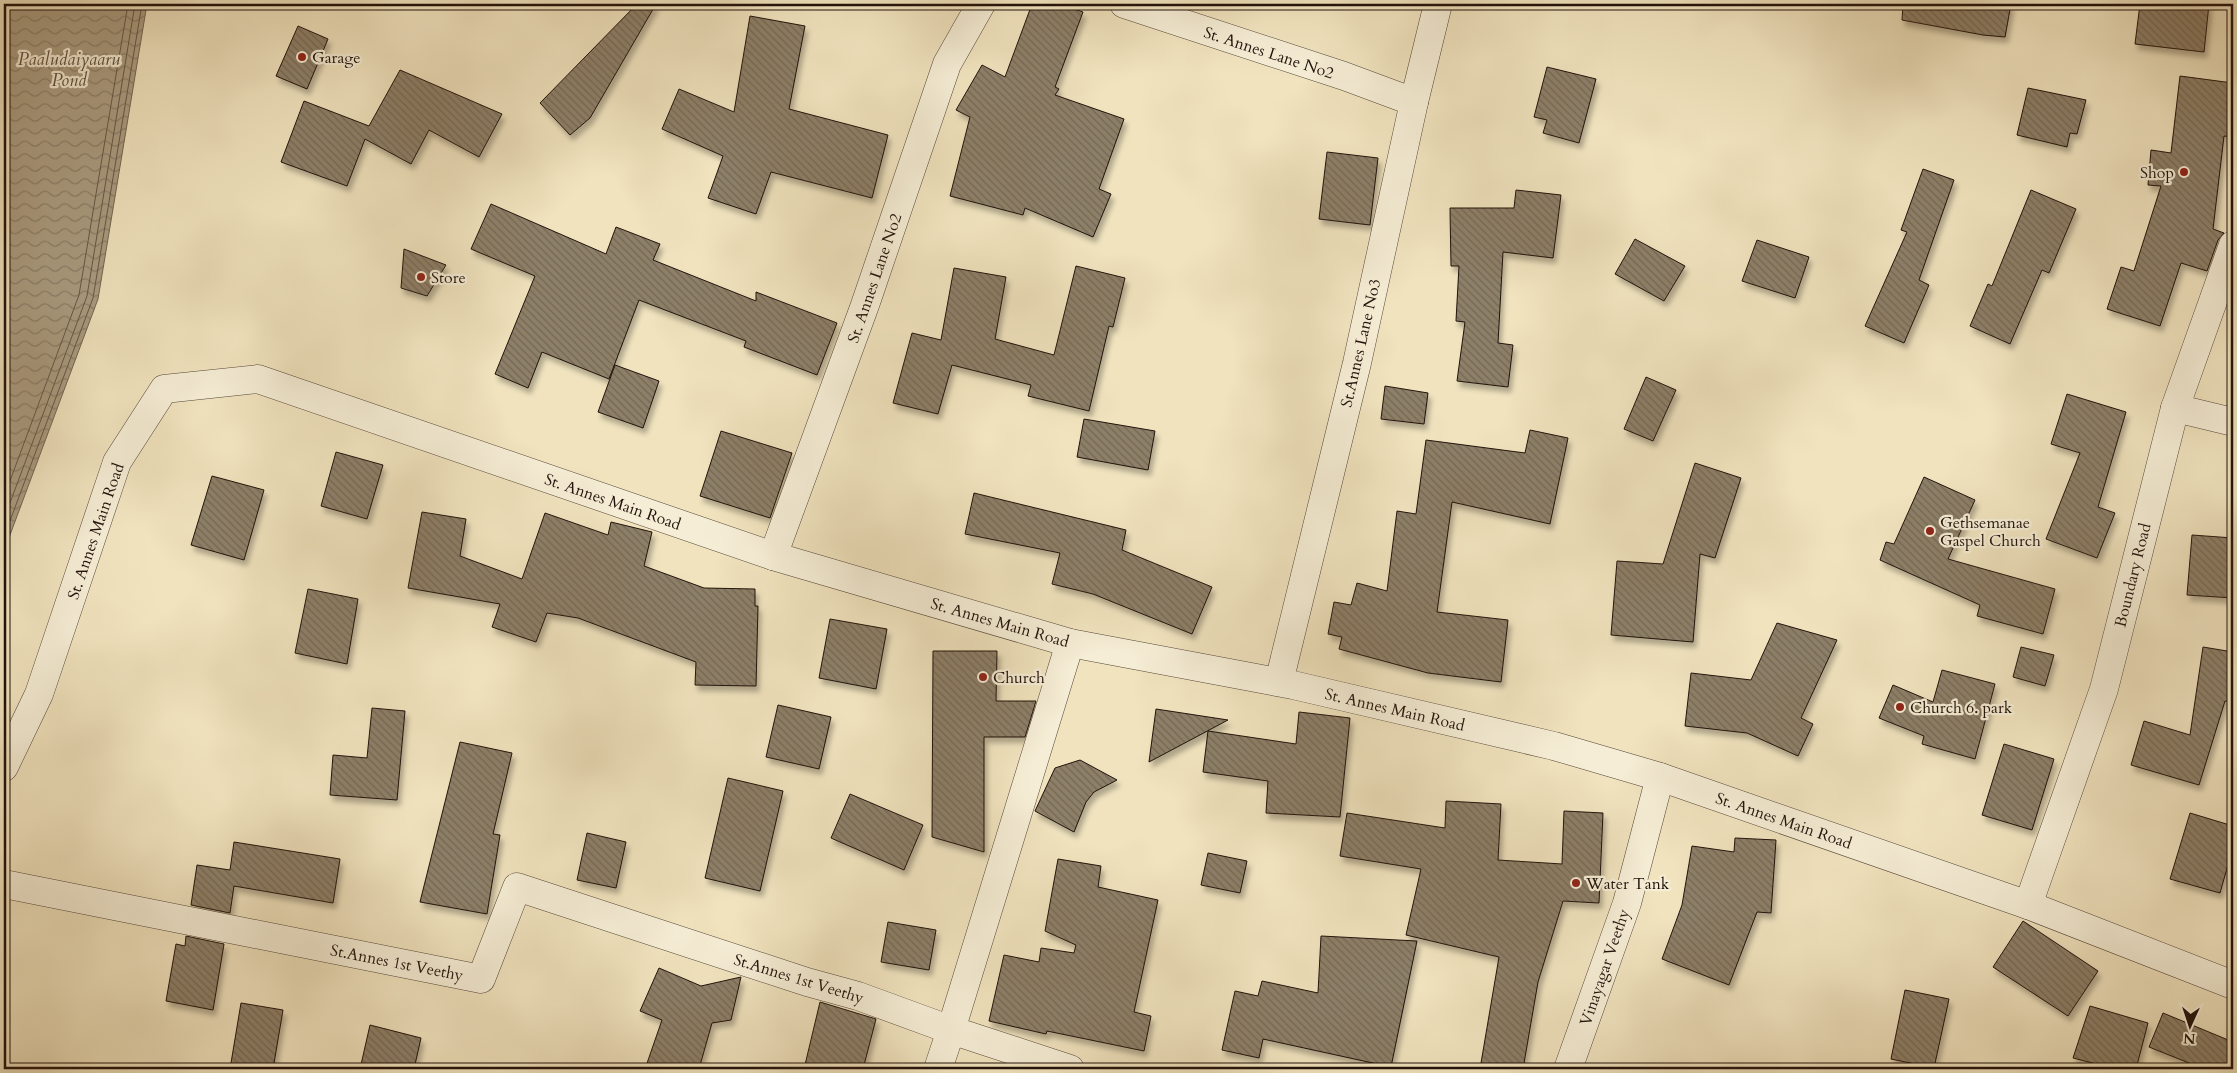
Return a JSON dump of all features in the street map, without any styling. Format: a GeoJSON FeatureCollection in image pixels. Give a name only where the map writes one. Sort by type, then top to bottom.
{"type":"FeatureCollection","features":[{"type":"Feature","properties":{"kind":"street","name":"St. Annes Lane No2"},"geometry":{"type":"LineString","coordinates":[[773,556],[865,305],[947,64],[981,4]]}},
{"type":"Feature","properties":{"kind":"street","name":"St. Annes Lane No2"},"geometry":{"type":"LineString","coordinates":[[1124,4],[1344,76],[1414,102]]}},
{"type":"Feature","properties":{"kind":"street","name":"St.Annes Lane No3"},"geometry":{"type":"LineString","coordinates":[[1279,682],[1357,363],[1414,102],[1438,4]]}},
{"type":"Feature","properties":{"kind":"street","name":"Boundary Road"},"geometry":{"type":"LineString","coordinates":[[2028,905],[2104,689],[2175,408],[2233,245]]}},
{"type":"Feature","properties":{"kind":"street","name":"St. Annes Main Road"},"geometry":{"type":"LineString","coordinates":[[4,767],[39,694],[117,462],[164,389],[258,379],[773,556],[1070,643],[1279,682],[1554,746],[1660,777],[2028,905],[2233,984]]}},
{"type":"Feature","properties":{"kind":"street"},"geometry":{"type":"LineString","coordinates":[[2175,408],[2233,422]]}},
{"type":"Feature","properties":{"kind":"street"},"geometry":{"type":"LineString","coordinates":[[938,1069],[1070,643]]}},
{"type":"Feature","properties":{"kind":"street","name":"Vinayagar Veethy"},"geometry":{"type":"LineString","coordinates":[[1568,1069],[1627,903],[1660,777]]}},
{"type":"Feature","properties":{"kind":"street","name":"St.Annes 1st Veethy"},"geometry":{"type":"LineString","coordinates":[[4,884],[481,979],[518,887],[807,982],[858,996],[951,1030]]}},
{"type":"Feature","properties":{"kind":"street"},"geometry":{"type":"LineString","coordinates":[[951,1030],[1070,1069]]}},
{"type":"Feature","properties":{"kind":"water","name":"Paaludaiyaaru Pond"},"geometry":{"type":"Polygon","coordinates":[[[4,4],[147,4],[98,299],[4,551],[4,4]]]}},
{"type":"Feature","properties":{"kind":"building"},"geometry":{"type":"Polygon","coordinates":[[[637,4],[656,4],[590,118],[570,135],[540,103],[637,4]]]}},
{"type":"Feature","properties":{"kind":"building"},"geometry":{"type":"Polygon","coordinates":[[[1032,4],[1060,4],[1083,12],[1055,87],[1059,89],[1055,95],[1124,119],[1099,189],[1111,194],[1093,237],[1025,208],[1023,215],[950,196],[970,117],[956,110],[982,65],[1005,77],[1032,4]]]}},
{"type":"Feature","properties":{"kind":"building"},"geometry":{"type":"Polygon","coordinates":[[[1903,4],[2011,4],[2005,37],[1983,35],[1902,20],[1903,4]]]}},
{"type":"Feature","properties":{"kind":"building"},"geometry":{"type":"Polygon","coordinates":[[[2140,4],[2209,4],[2204,52],[2135,44],[2140,4]]]}},
{"type":"Feature","properties":{"kind":"building"},"geometry":{"type":"Polygon","coordinates":[[[750,16],[805,26],[789,109],[888,135],[872,198],[771,172],[756,214],[708,198],[723,156],[662,129],[679,89],[734,112],[750,16]]]}},
{"type":"Feature","properties":{"kind":"building","name":"Garage"},"geometry":{"type":"Polygon","coordinates":[[[298,26],[328,39],[307,89],[276,76],[298,26]]]}},
{"type":"Feature","properties":{"kind":"building"},"geometry":{"type":"Polygon","coordinates":[[[1547,67],[1596,79],[1579,143],[1543,133],[1547,120],[1534,117],[1547,67]]]}},
{"type":"Feature","properties":{"kind":"building"},"geometry":{"type":"Polygon","coordinates":[[[400,70],[502,114],[479,157],[429,130],[411,164],[365,139],[347,186],[281,162],[304,101],[369,126],[400,70]]]}},
{"type":"Feature","properties":{"kind":"building"},"geometry":{"type":"Polygon","coordinates":[[[2180,76],[2233,83],[2233,137],[2224,136],[2213,229],[2224,233],[2218,240],[2207,271],[2181,263],[2160,326],[2107,309],[2121,267],[2134,271],[2161,186],[2148,185],[2151,150],[2171,153],[2180,76]]]}},
{"type":"Feature","properties":{"kind":"building"},"geometry":{"type":"Polygon","coordinates":[[[2028,88],[2086,100],[2077,134],[2070,133],[2067,147],[2017,135],[2028,88]]]}},
{"type":"Feature","properties":{"kind":"building"},"geometry":{"type":"Polygon","coordinates":[[[1327,152],[1378,158],[1370,225],[1319,219],[1327,152]]]}},
{"type":"Feature","properties":{"kind":"building"},"geometry":{"type":"Polygon","coordinates":[[[1923,169],[1954,180],[1919,280],[1929,285],[1904,343],[1865,326],[1907,232],[1901,230],[1923,169]]]}},
{"type":"Feature","properties":{"kind":"building"},"geometry":{"type":"Polygon","coordinates":[[[1516,190],[1561,195],[1553,258],[1503,252],[1498,343],[1513,345],[1508,387],[1457,381],[1465,322],[1456,321],[1459,266],[1451,266],[1450,208],[1514,208],[1516,190]]]}},
{"type":"Feature","properties":{"kind":"building"},"geometry":{"type":"Polygon","coordinates":[[[2031,190],[2076,209],[2049,273],[2042,270],[2010,344],[1970,326],[1988,284],[1992,286],[2031,190]]]}},
{"type":"Feature","properties":{"kind":"building"},"geometry":{"type":"Polygon","coordinates":[[[491,204],[606,254],[616,227],[660,244],[653,260],[756,301],[756,292],[837,323],[817,375],[744,347],[746,341],[639,300],[609,379],[542,352],[528,388],[495,374],[535,276],[471,249],[491,204]]]}},
{"type":"Feature","properties":{"kind":"building"},"geometry":{"type":"Polygon","coordinates":[[[1635,239],[1685,266],[1664,301],[1615,274],[1635,239]]]}},
{"type":"Feature","properties":{"kind":"building"},"geometry":{"type":"Polygon","coordinates":[[[1757,240],[1809,257],[1795,298],[1742,281],[1757,240]]]}},
{"type":"Feature","properties":{"kind":"building","name":"Store"},"geometry":{"type":"Polygon","coordinates":[[[404,249],[446,265],[427,296],[401,288],[404,249]]]}},
{"type":"Feature","properties":{"kind":"building"},"geometry":{"type":"Polygon","coordinates":[[[1076,266],[1125,278],[1113,327],[1109,326],[1089,411],[1028,396],[1031,385],[952,365],[938,414],[893,403],[912,333],[941,340],[954,268],[1006,277],[995,339],[1054,355],[1076,266]]]}},
{"type":"Feature","properties":{"kind":"building"},"geometry":{"type":"Polygon","coordinates":[[[615,365],[659,381],[643,428],[598,412],[615,365]]]}},
{"type":"Feature","properties":{"kind":"building"},"geometry":{"type":"Polygon","coordinates":[[[1646,377],[1676,390],[1653,441],[1624,429],[1646,377]]]}},
{"type":"Feature","properties":{"kind":"building"},"geometry":{"type":"Polygon","coordinates":[[[1385,386],[1428,393],[1424,424],[1381,419],[1385,386]]]}},
{"type":"Feature","properties":{"kind":"building"},"geometry":{"type":"Polygon","coordinates":[[[2067,394],[2126,412],[2098,507],[2115,513],[2097,558],[2046,539],[2080,453],[2051,444],[2067,394]]]}},
{"type":"Feature","properties":{"kind":"building"},"geometry":{"type":"Polygon","coordinates":[[[1084,419],[1155,431],[1148,470],[1077,457],[1084,419]]]}},
{"type":"Feature","properties":{"kind":"building"},"geometry":{"type":"Polygon","coordinates":[[[1530,430],[1568,438],[1550,524],[1452,502],[1437,612],[1508,620],[1501,682],[1428,673],[1339,649],[1342,637],[1328,634],[1334,602],[1351,605],[1357,583],[1387,591],[1397,511],[1416,514],[1426,440],[1525,453],[1530,430]]]}},
{"type":"Feature","properties":{"kind":"building"},"geometry":{"type":"Polygon","coordinates":[[[721,431],[792,453],[770,518],[700,496],[721,431]]]}},
{"type":"Feature","properties":{"kind":"building"},"geometry":{"type":"Polygon","coordinates":[[[336,452],[383,465],[367,519],[321,506],[336,452]]]}},
{"type":"Feature","properties":{"kind":"building"},"geometry":{"type":"Polygon","coordinates":[[[1695,463],[1741,478],[1715,558],[1700,554],[1693,642],[1611,635],[1617,561],[1663,564],[1695,463]]]}},
{"type":"Feature","properties":{"kind":"building"},"geometry":{"type":"Polygon","coordinates":[[[212,476],[264,490],[244,560],[191,545],[212,476]]]}},
{"type":"Feature","properties":{"kind":"building"},"geometry":{"type":"Polygon","coordinates":[[[1924,477],[1975,500],[1948,559],[2055,589],[2043,634],[1977,616],[1980,605],[1880,560],[1886,542],[1894,544],[1924,477]]]}},
{"type":"Feature","properties":{"kind":"building"},"geometry":{"type":"Polygon","coordinates":[[[974,493],[1126,530],[1122,550],[1212,587],[1192,634],[1093,594],[1052,584],[1060,553],[965,534],[974,493]]]}},
{"type":"Feature","properties":{"kind":"building"},"geometry":{"type":"Polygon","coordinates":[[[422,512],[466,519],[460,556],[522,579],[545,513],[608,535],[611,522],[652,532],[644,566],[704,588],[755,589],[755,606],[758,606],[756,686],[695,685],[696,662],[578,618],[547,613],[536,642],[492,627],[500,604],[408,588],[422,512]]]}},
{"type":"Feature","properties":{"kind":"building"},"geometry":{"type":"Polygon","coordinates":[[[2192,535],[2233,538],[2233,598],[2187,595],[2192,535]]]}},
{"type":"Feature","properties":{"kind":"building"},"geometry":{"type":"Polygon","coordinates":[[[308,589],[358,599],[347,664],[295,653],[308,589]]]}},
{"type":"Feature","properties":{"kind":"building"},"geometry":{"type":"Polygon","coordinates":[[[830,619],[887,629],[876,689],[819,678],[830,619]]]}},
{"type":"Feature","properties":{"kind":"building"},"geometry":{"type":"Polygon","coordinates":[[[1777,623],[1837,640],[1801,718],[1813,724],[1798,756],[1747,733],[1685,726],[1691,673],[1751,680],[1777,623]]]}},
{"type":"Feature","properties":{"kind":"building"},"geometry":{"type":"Polygon","coordinates":[[[2021,647],[2054,655],[2045,686],[2013,677],[2021,647]]]}},
{"type":"Feature","properties":{"kind":"building"},"geometry":{"type":"Polygon","coordinates":[[[2203,647],[2233,652],[2233,702],[2225,701],[2199,785],[2131,765],[2144,721],[2190,735],[2203,647]]]}},
{"type":"Feature","properties":{"kind":"building"},"geometry":{"type":"Polygon","coordinates":[[[933,651],[997,651],[996,701],[1036,701],[1025,737],[984,737],[984,852],[932,837],[933,651]]]}},
{"type":"Feature","properties":{"kind":"building"},"geometry":{"type":"Polygon","coordinates":[[[1942,670],[1995,684],[1975,759],[1922,744],[1924,736],[1879,718],[1893,685],[1933,702],[1942,670]]]}},
{"type":"Feature","properties":{"kind":"building"},"geometry":{"type":"Polygon","coordinates":[[[778,705],[831,717],[819,769],[766,757],[778,705]]]}},
{"type":"Feature","properties":{"kind":"building"},"geometry":{"type":"Polygon","coordinates":[[[372,708],[405,711],[397,800],[330,795],[333,755],[367,758],[372,708]]]}},
{"type":"Feature","properties":{"kind":"building"},"geometry":{"type":"Polygon","coordinates":[[[1156,709],[1228,720],[1149,762],[1156,709]]]}},
{"type":"Feature","properties":{"kind":"building"},"geometry":{"type":"Polygon","coordinates":[[[1299,712],[1350,718],[1340,817],[1266,813],[1268,781],[1203,772],[1208,731],[1296,744],[1299,712]]]}},
{"type":"Feature","properties":{"kind":"building"},"geometry":{"type":"Polygon","coordinates":[[[460,742],[512,753],[493,834],[500,835],[487,914],[420,902],[460,742]]]}},
{"type":"Feature","properties":{"kind":"building"},"geometry":{"type":"Polygon","coordinates":[[[2004,744],[2054,759],[2032,830],[1982,815],[2004,744]]]}},
{"type":"Feature","properties":{"kind":"building"},"geometry":{"type":"Polygon","coordinates":[[[1080,760],[1117,780],[1094,792],[1086,802],[1074,832],[1035,811],[1055,768],[1080,760]]]}},
{"type":"Feature","properties":{"kind":"building"},"geometry":{"type":"Polygon","coordinates":[[[728,778],[783,791],[760,891],[705,878],[728,778]]]}},
{"type":"Feature","properties":{"kind":"building"},"geometry":{"type":"Polygon","coordinates":[[[850,794],[923,825],[904,870],[831,838],[850,794]]]}},
{"type":"Feature","properties":{"kind":"building"},"geometry":{"type":"Polygon","coordinates":[[[1446,801],[1501,804],[1498,860],[1562,864],[1564,811],[1603,813],[1599,903],[1563,901],[1538,982],[1523,1069],[1480,1069],[1499,957],[1406,935],[1421,869],[1340,856],[1347,813],[1445,828],[1446,801]]]}},
{"type":"Feature","properties":{"kind":"building"},"geometry":{"type":"Polygon","coordinates":[[[2190,813],[2233,826],[2233,847],[2220,893],[2170,879],[2190,813]]]}},
{"type":"Feature","properties":{"kind":"building"},"geometry":{"type":"Polygon","coordinates":[[[587,833],[626,842],[616,888],[577,880],[587,833]]]}},
{"type":"Feature","properties":{"kind":"building"},"geometry":{"type":"Polygon","coordinates":[[[1735,838],[1776,840],[1771,913],[1757,912],[1729,985],[1662,959],[1682,905],[1692,846],[1734,852],[1735,838]]]}},
{"type":"Feature","properties":{"kind":"building"},"geometry":{"type":"Polygon","coordinates":[[[234,842],[340,859],[333,903],[234,886],[230,913],[191,905],[197,865],[230,870],[234,842]]]}},
{"type":"Feature","properties":{"kind":"building"},"geometry":{"type":"Polygon","coordinates":[[[1208,853],[1247,861],[1240,893],[1201,885],[1208,853]]]}},
{"type":"Feature","properties":{"kind":"building"},"geometry":{"type":"Polygon","coordinates":[[[1058,859],[1101,866],[1098,887],[1158,900],[1134,1012],[1151,1016],[1144,1051],[1047,1031],[1046,1034],[989,1021],[1004,955],[1039,962],[1041,948],[1074,953],[1076,945],[1045,931],[1058,859]]]}},
{"type":"Feature","properties":{"kind":"building"},"geometry":{"type":"Polygon","coordinates":[[[2023,921],[2098,971],[2068,1016],[1993,967],[2023,921]]]}},
{"type":"Feature","properties":{"kind":"building"},"geometry":{"type":"Polygon","coordinates":[[[888,922],[936,930],[929,970],[881,962],[888,922]]]}},
{"type":"Feature","properties":{"kind":"building"},"geometry":{"type":"Polygon","coordinates":[[[186,936],[224,944],[213,1010],[166,1001],[176,944],[185,946],[186,936]]]}},
{"type":"Feature","properties":{"kind":"building"},"geometry":{"type":"Polygon","coordinates":[[[1321,936],[1417,941],[1391,1067],[1263,1039],[1259,1058],[1222,1050],[1235,991],[1258,996],[1262,981],[1318,993],[1321,936]]]}},
{"type":"Feature","properties":{"kind":"building"},"geometry":{"type":"Polygon","coordinates":[[[659,968],[701,986],[741,977],[731,1020],[712,1023],[699,1069],[645,1069],[662,1020],[640,1011],[659,968]]]}},
{"type":"Feature","properties":{"kind":"building"},"geometry":{"type":"Polygon","coordinates":[[[1905,990],[1949,999],[1934,1068],[1891,1059],[1905,990]]]}},
{"type":"Feature","properties":{"kind":"building"},"geometry":{"type":"Polygon","coordinates":[[[820,1002],[876,1019],[863,1069],[804,1069],[820,1002]]]}},
{"type":"Feature","properties":{"kind":"building"},"geometry":{"type":"Polygon","coordinates":[[[241,1003],[283,1010],[273,1069],[230,1069],[241,1003]]]}},
{"type":"Feature","properties":{"kind":"building"},"geometry":{"type":"Polygon","coordinates":[[[2090,1006],[2148,1023],[2136,1069],[2116,1069],[2073,1058],[2090,1006]]]}},
{"type":"Feature","properties":{"kind":"building"},"geometry":{"type":"Polygon","coordinates":[[[2163,1013],[2233,1042],[2233,1069],[2204,1069],[2149,1047],[2163,1013]]]}},
{"type":"Feature","properties":{"kind":"building"},"geometry":{"type":"Polygon","coordinates":[[[370,1025],[421,1038],[414,1069],[360,1069],[370,1025]]]}},
{"type":"Feature","properties":{"kind":"place","name":"Garage"},"geometry":{"type":"Point","coordinates":[302,57]}},
{"type":"Feature","properties":{"kind":"place","name":"Shop"},"geometry":{"type":"Point","coordinates":[2184,172]}},
{"type":"Feature","properties":{"kind":"place","name":"Store"},"geometry":{"type":"Point","coordinates":[421,277]}},
{"type":"Feature","properties":{"kind":"place","name":"Gethsemanae Gaspel Church"},"geometry":{"type":"Point","coordinates":[1930,531]}},
{"type":"Feature","properties":{"kind":"place","name":"Church"},"geometry":{"type":"Point","coordinates":[983,677]}},
{"type":"Feature","properties":{"kind":"place","name":"Church 6. park"},"geometry":{"type":"Point","coordinates":[1900,707]}},
{"type":"Feature","properties":{"kind":"place","name":"Water Tank"},"geometry":{"type":"Point","coordinates":[1576,883]}}]}
